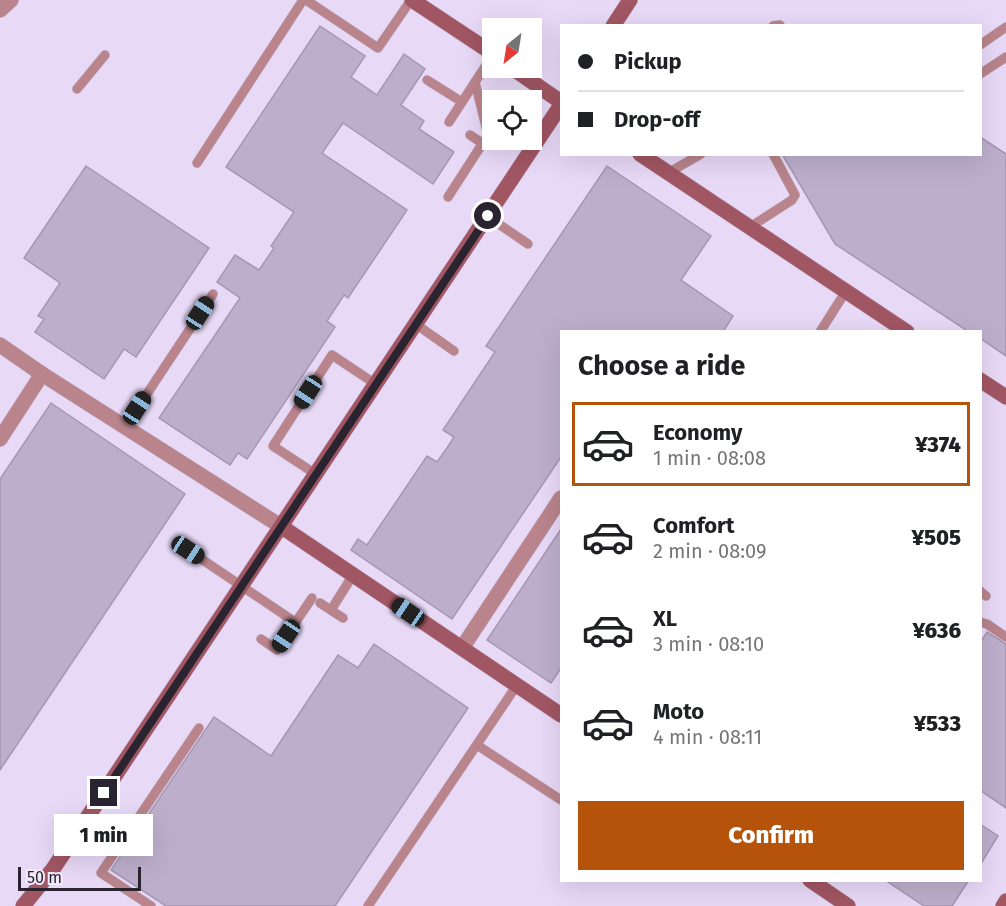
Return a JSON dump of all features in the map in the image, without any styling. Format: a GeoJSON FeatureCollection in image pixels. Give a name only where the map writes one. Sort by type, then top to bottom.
{"type":"FeatureCollection","features":[{"type":"Feature","properties":{"kind":"street"},"geometry":{"type":"LineString","coordinates":[[0,10],[11,0]]}},
{"type":"Feature","properties":{"kind":"street"},"geometry":{"type":"LineString","coordinates":[[614,24],[630,0]]}},
{"type":"Feature","properties":{"kind":"street"},"geometry":{"type":"LineString","coordinates":[[418,2],[482,47]]}},
{"type":"Feature","properties":{"kind":"street"},"geometry":{"type":"LineString","coordinates":[[526,78],[560,103]]}},
{"type":"Feature","properties":{"kind":"street"},"geometry":{"type":"LineString","coordinates":[[23,906],[53,869],[243,586],[560,106]]}},
{"type":"Feature","properties":{"kind":"street"},"geometry":{"type":"LineString","coordinates":[[643,156],[902,330]]}},
{"type":"Feature","properties":{"kind":"street"},"geometry":{"type":"LineString","coordinates":[[0,345],[282,527],[560,714]]}},
{"type":"Feature","properties":{"kind":"street"},"geometry":{"type":"LineString","coordinates":[[0,439],[42,374]]}},
{"type":"Feature","properties":{"kind":"street"},"geometry":{"type":"LineString","coordinates":[[982,381],[1006,397]]}},
{"type":"Feature","properties":{"kind":"street"},"geometry":{"type":"LineString","coordinates":[[462,648],[560,500]]}},
{"type":"Feature","properties":{"kind":"street"},"geometry":{"type":"LineString","coordinates":[[813,882],[848,906]]}},
{"type":"Feature","properties":{"kind":"street"},"geometry":{"type":"LineString","coordinates":[[1002,906],[1006,901]]}},
{"type":"Feature","properties":{"kind":"lane"},"geometry":{"type":"LineString","coordinates":[[197,164],[305,0],[378,48],[418,2]]}},
{"type":"Feature","properties":{"kind":"lane"},"geometry":{"type":"LineString","coordinates":[[982,44],[1006,27]]}},
{"type":"Feature","properties":{"kind":"lane"},"geometry":{"type":"LineString","coordinates":[[77,89],[105,55]]}},
{"type":"Feature","properties":{"kind":"lane"},"geometry":{"type":"LineString","coordinates":[[982,73],[1006,57]]}},
{"type":"Feature","properties":{"kind":"lane"},"geometry":{"type":"LineString","coordinates":[[449,122],[482,70]]}},
{"type":"Feature","properties":{"kind":"lane"},"geometry":{"type":"LineString","coordinates":[[427,80],[462,102]]}},
{"type":"Feature","properties":{"kind":"lane"},"geometry":{"type":"LineString","coordinates":[[475,82],[482,111]]}},
{"type":"Feature","properties":{"kind":"lane"},"geometry":{"type":"LineString","coordinates":[[448,197],[482,143],[470,135]]}},
{"type":"Feature","properties":{"kind":"lane"},"geometry":{"type":"LineString","coordinates":[[668,173],[698,156]]}},
{"type":"Feature","properties":{"kind":"lane"},"geometry":{"type":"LineString","coordinates":[[750,226],[792,200],[795,195],[774,156]]}},
{"type":"Feature","properties":{"kind":"lane"},"geometry":{"type":"LineString","coordinates":[[488,216],[528,244]]}},
{"type":"Feature","properties":{"kind":"lane"},"geometry":{"type":"LineString","coordinates":[[821,330],[846,291]]}},
{"type":"Feature","properties":{"kind":"lane"},"geometry":{"type":"LineString","coordinates":[[125,427],[213,294]]}},
{"type":"Feature","properties":{"kind":"lane"},"geometry":{"type":"LineString","coordinates":[[417,325],[454,351]]}},
{"type":"Feature","properties":{"kind":"lane"},"geometry":{"type":"LineString","coordinates":[[316,475],[273,446],[332,355],[377,385]]}},
{"type":"Feature","properties":{"kind":"lane"},"geometry":{"type":"LineString","coordinates":[[188,550],[295,622]]}},
{"type":"Feature","properties":{"kind":"lane"},"geometry":{"type":"LineString","coordinates":[[331,610],[353,575]]}},
{"type":"Feature","properties":{"kind":"lane"},"geometry":{"type":"LineString","coordinates":[[261,639],[277,650],[295,622],[316,600],[343,618]]}},
{"type":"Feature","properties":{"kind":"lane"},"geometry":{"type":"LineString","coordinates":[[982,623],[1006,638]]}},
{"type":"Feature","properties":{"kind":"lane"},"geometry":{"type":"LineString","coordinates":[[368,906],[517,685]]}},
{"type":"Feature","properties":{"kind":"lane"},"geometry":{"type":"LineString","coordinates":[[151,906],[101,873],[199,728]]}},
{"type":"Feature","properties":{"kind":"lane"},"geometry":{"type":"LineString","coordinates":[[477,745],[560,799]]}},
{"type":"Feature","properties":{"kind":"building"},"geometry":{"type":"Polygon","coordinates":[[[320,26],[365,56],[351,77],[377,95],[404,54],[425,69],[401,105],[424,121],[419,129],[454,152],[433,184],[343,123],[322,153],[407,210],[348,298],[344,295],[327,321],[335,327],[247,459],[238,453],[230,465],[159,418],[240,298],[217,282],[235,255],[259,270],[274,248],[271,246],[294,212],[226,167],[320,26]]]}},
{"type":"Feature","properties":{"kind":"building"},"geometry":{"type":"Polygon","coordinates":[[[982,138],[1006,154],[1006,356],[982,339],[982,330],[966,330],[835,244],[783,156],[982,156],[982,138]]]}},
{"type":"Feature","properties":{"kind":"building"},"geometry":{"type":"Polygon","coordinates":[[[86,166],[209,248],[136,357],[124,349],[104,379],[35,332],[44,319],[38,316],[60,283],[24,258],[86,166]]]}},
{"type":"Feature","properties":{"kind":"building"},"geometry":{"type":"Polygon","coordinates":[[[607,166],[711,236],[681,280],[733,316],[724,330],[560,330],[560,458],[452,619],[351,550],[358,539],[367,545],[427,456],[437,462],[447,448],[454,437],[443,430],[495,352],[486,346],[607,166]]]}},
{"type":"Feature","properties":{"kind":"building"},"geometry":{"type":"Polygon","coordinates":[[[51,403],[185,494],[0,770],[0,479],[51,403]]]}},
{"type":"Feature","properties":{"kind":"building"},"geometry":{"type":"Polygon","coordinates":[[[560,530],[560,670],[551,683],[487,640],[560,530]]]}},
{"type":"Feature","properties":{"kind":"building"},"geometry":{"type":"Polygon","coordinates":[[[987,632],[1006,644],[1006,808],[982,791],[982,640],[987,632]]]}},
{"type":"Feature","properties":{"kind":"building"},"geometry":{"type":"Polygon","coordinates":[[[374,644],[468,708],[335,906],[166,906],[111,870],[214,717],[271,756],[338,655],[358,668],[374,644]]]}},
{"type":"Feature","properties":{"kind":"building"},"geometry":{"type":"Polygon","coordinates":[[[982,825],[998,836],[982,862],[982,825]]]}},
{"type":"Feature","properties":{"kind":"building"},"geometry":{"type":"Polygon","coordinates":[[[888,882],[968,882],[952,906],[924,906],[888,882]]]}},
{"type":"Feature","properties":{"kind":"route"},"geometry":{"type":"LineString","coordinates":[[104,793],[488,216]]}}]}
